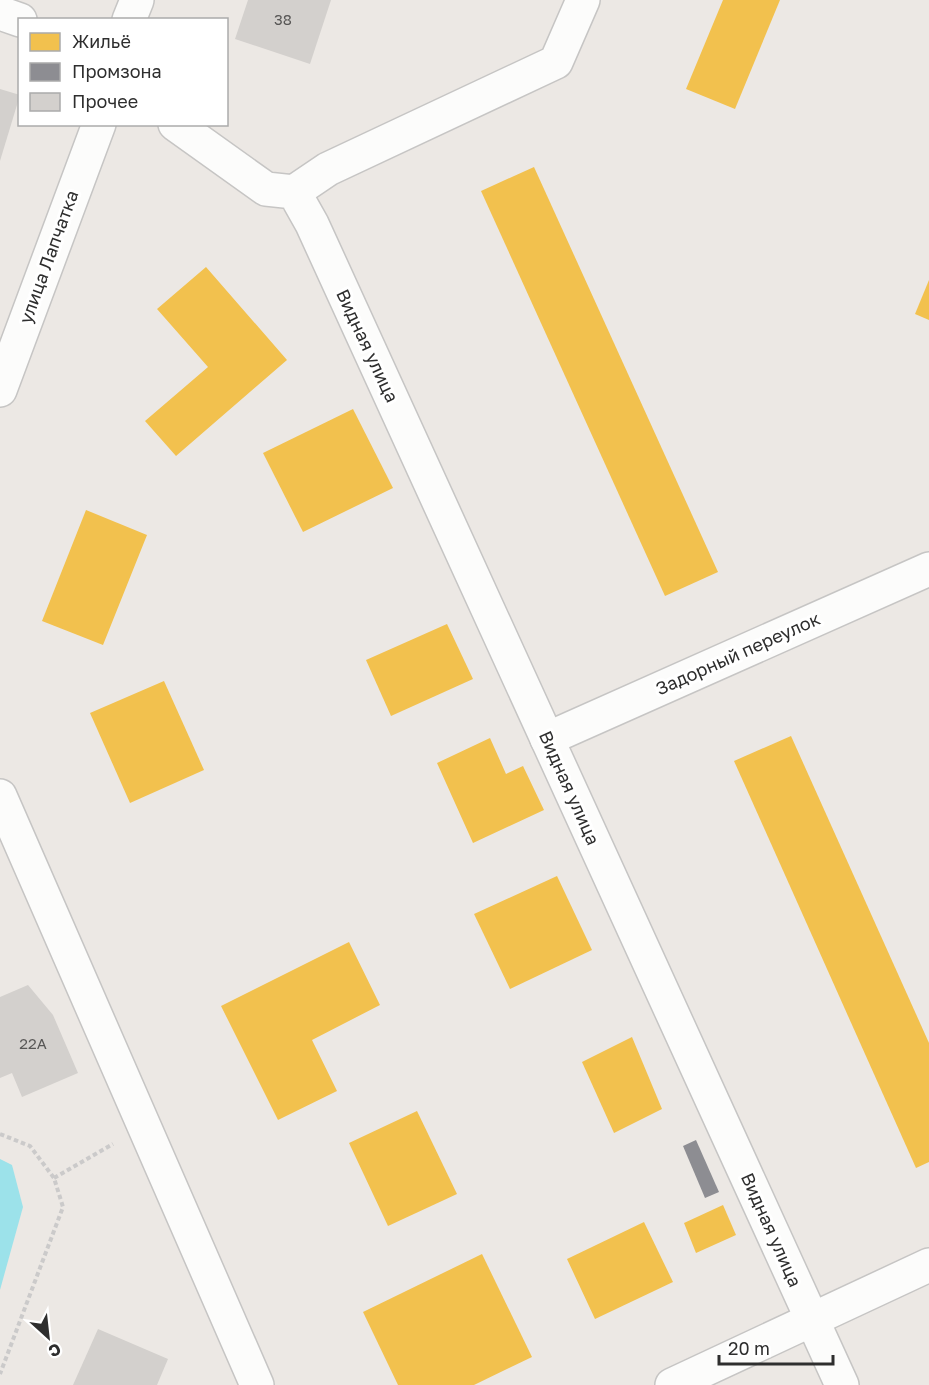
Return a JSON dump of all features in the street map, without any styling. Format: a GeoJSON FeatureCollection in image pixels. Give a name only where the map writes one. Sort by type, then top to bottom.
{"type":"FeatureCollection","features":[{"type":"Feature","properties":{"kind":"street"},"geometry":{"type":"LineString","coordinates":[[130,18],[136,0]]}},
{"type":"Feature","properties":{"kind":"street"},"geometry":{"type":"LineString","coordinates":[[178,126],[266,189],[294,192],[328,169],[556,62],[583,0]]}},
{"type":"Feature","properties":{"kind":"street"},"geometry":{"type":"LineString","coordinates":[[0,13],[18,19]]}},
{"type":"Feature","properties":{"kind":"street","name":"улица Лапчатка"},"geometry":{"type":"LineString","coordinates":[[0,390],[98,126]]}},
{"type":"Feature","properties":{"kind":"street","name":"Видная улица"},"geometry":{"type":"LineString","coordinates":[[294,192],[312,224],[842,1385]]}},
{"type":"Feature","properties":{"kind":"street","name":"Задорный переулок"},"geometry":{"type":"LineString","coordinates":[[547,739],[929,569]]}},
{"type":"Feature","properties":{"kind":"street"},"geometry":{"type":"LineString","coordinates":[[0,796],[257,1385]]}},
{"type":"Feature","properties":{"kind":"street"},"geometry":{"type":"LineString","coordinates":[[672,1385],[929,1265]]}},
{"type":"Feature","properties":{"kind":"path"},"geometry":{"type":"LineString","coordinates":[[54,1178],[144,1126]]}},
{"type":"Feature","properties":{"kind":"path"},"geometry":{"type":"LineString","coordinates":[[0,1134],[30,1146],[54,1178],[63,1207],[0,1374]]}},
{"type":"Feature","properties":{"kind":"water"},"geometry":{"type":"Polygon","coordinates":[[[0,1159],[12,1165],[23,1207],[0,1290],[0,1159]]]}},
{"type":"Feature","properties":{"kind":"building: Жильё"},"geometry":{"type":"Polygon","coordinates":[[[723,0],[780,0],[735,109],[686,89],[723,0]]]}},
{"type":"Feature","properties":{"kind":"building: Жильё"},"geometry":{"type":"Polygon","coordinates":[[[534,167],[718,572],[665,596],[481,191],[534,167]]]}},
{"type":"Feature","properties":{"kind":"building: Жильё"},"geometry":{"type":"Polygon","coordinates":[[[206,267],[287,360],[176,456],[145,421],[208,367],[157,309],[206,267]]]}},
{"type":"Feature","properties":{"kind":"building: Жильё"},"geometry":{"type":"Polygon","coordinates":[[[929,280],[929,320],[915,314],[929,280]]]}},
{"type":"Feature","properties":{"kind":"building: Жильё"},"geometry":{"type":"Polygon","coordinates":[[[353,409],[393,488],[303,532],[263,453],[353,409]]]}},
{"type":"Feature","properties":{"kind":"building: Жильё"},"geometry":{"type":"Polygon","coordinates":[[[86,510],[147,535],[103,645],[42,621],[86,510]]]}},
{"type":"Feature","properties":{"kind":"building: Жильё"},"geometry":{"type":"Polygon","coordinates":[[[447,624],[473,679],[391,716],[366,660],[447,624]]]}},
{"type":"Feature","properties":{"kind":"building: Жильё"},"geometry":{"type":"Polygon","coordinates":[[[164,681],[204,770],[130,803],[90,713],[164,681]]]}},
{"type":"Feature","properties":{"kind":"building: Жильё"},"geometry":{"type":"Polygon","coordinates":[[[791,736],[929,1043],[929,1162],[916,1168],[734,761],[791,736]]]}},
{"type":"Feature","properties":{"kind":"building: Жильё"},"geometry":{"type":"Polygon","coordinates":[[[490,738],[506,774],[523,766],[544,810],[473,843],[437,763],[490,738]]]}},
{"type":"Feature","properties":{"kind":"building: Жильё"},"geometry":{"type":"Polygon","coordinates":[[[557,876],[592,950],[510,989],[474,914],[557,876]]]}},
{"type":"Feature","properties":{"kind":"building: Жильё"},"geometry":{"type":"Polygon","coordinates":[[[349,942],[380,1005],[312,1040],[337,1091],[278,1120],[221,1006],[349,942]]]}},
{"type":"Feature","properties":{"kind":"building: Жильё"},"geometry":{"type":"Polygon","coordinates":[[[632,1037],[662,1109],[614,1133],[582,1062],[632,1037]]]}},
{"type":"Feature","properties":{"kind":"building: Жильё"},"geometry":{"type":"Polygon","coordinates":[[[417,1111],[457,1194],[388,1226],[349,1143],[417,1111]]]}},
{"type":"Feature","properties":{"kind":"building: Жильё"},"geometry":{"type":"Polygon","coordinates":[[[723,1205],[736,1235],[696,1253],[684,1223],[723,1205]]]}},
{"type":"Feature","properties":{"kind":"building: Жильё"},"geometry":{"type":"Polygon","coordinates":[[[644,1222],[673,1282],[595,1319],[567,1259],[644,1222]]]}},
{"type":"Feature","properties":{"kind":"building: Жильё"},"geometry":{"type":"Polygon","coordinates":[[[482,1254],[532,1357],[474,1385],[398,1385],[363,1312],[482,1254]]]}},
{"type":"Feature","properties":{"kind":"building: Промзона"},"geometry":{"type":"Polygon","coordinates":[[[696,1140],[719,1192],[705,1198],[683,1146],[696,1140]]]}},
{"type":"Feature","properties":{"kind":"building: Прочее"},"geometry":{"type":"Polygon","coordinates":[[[248,0],[331,0],[310,64],[235,39],[248,0]]]}},
{"type":"Feature","properties":{"kind":"building: Прочее"},"geometry":{"type":"Polygon","coordinates":[[[0,89],[18,94],[18,102],[0,161],[0,89]]]}},
{"type":"Feature","properties":{"kind":"building: Прочее"},"geometry":{"type":"Polygon","coordinates":[[[28,985],[53,1015],[78,1073],[22,1097],[12,1073],[0,1078],[0,997],[28,985]]]}},
{"type":"Feature","properties":{"kind":"building: Прочее"},"geometry":{"type":"Polygon","coordinates":[[[98,1329],[168,1359],[157,1385],[73,1385],[98,1329]]]}}]}
